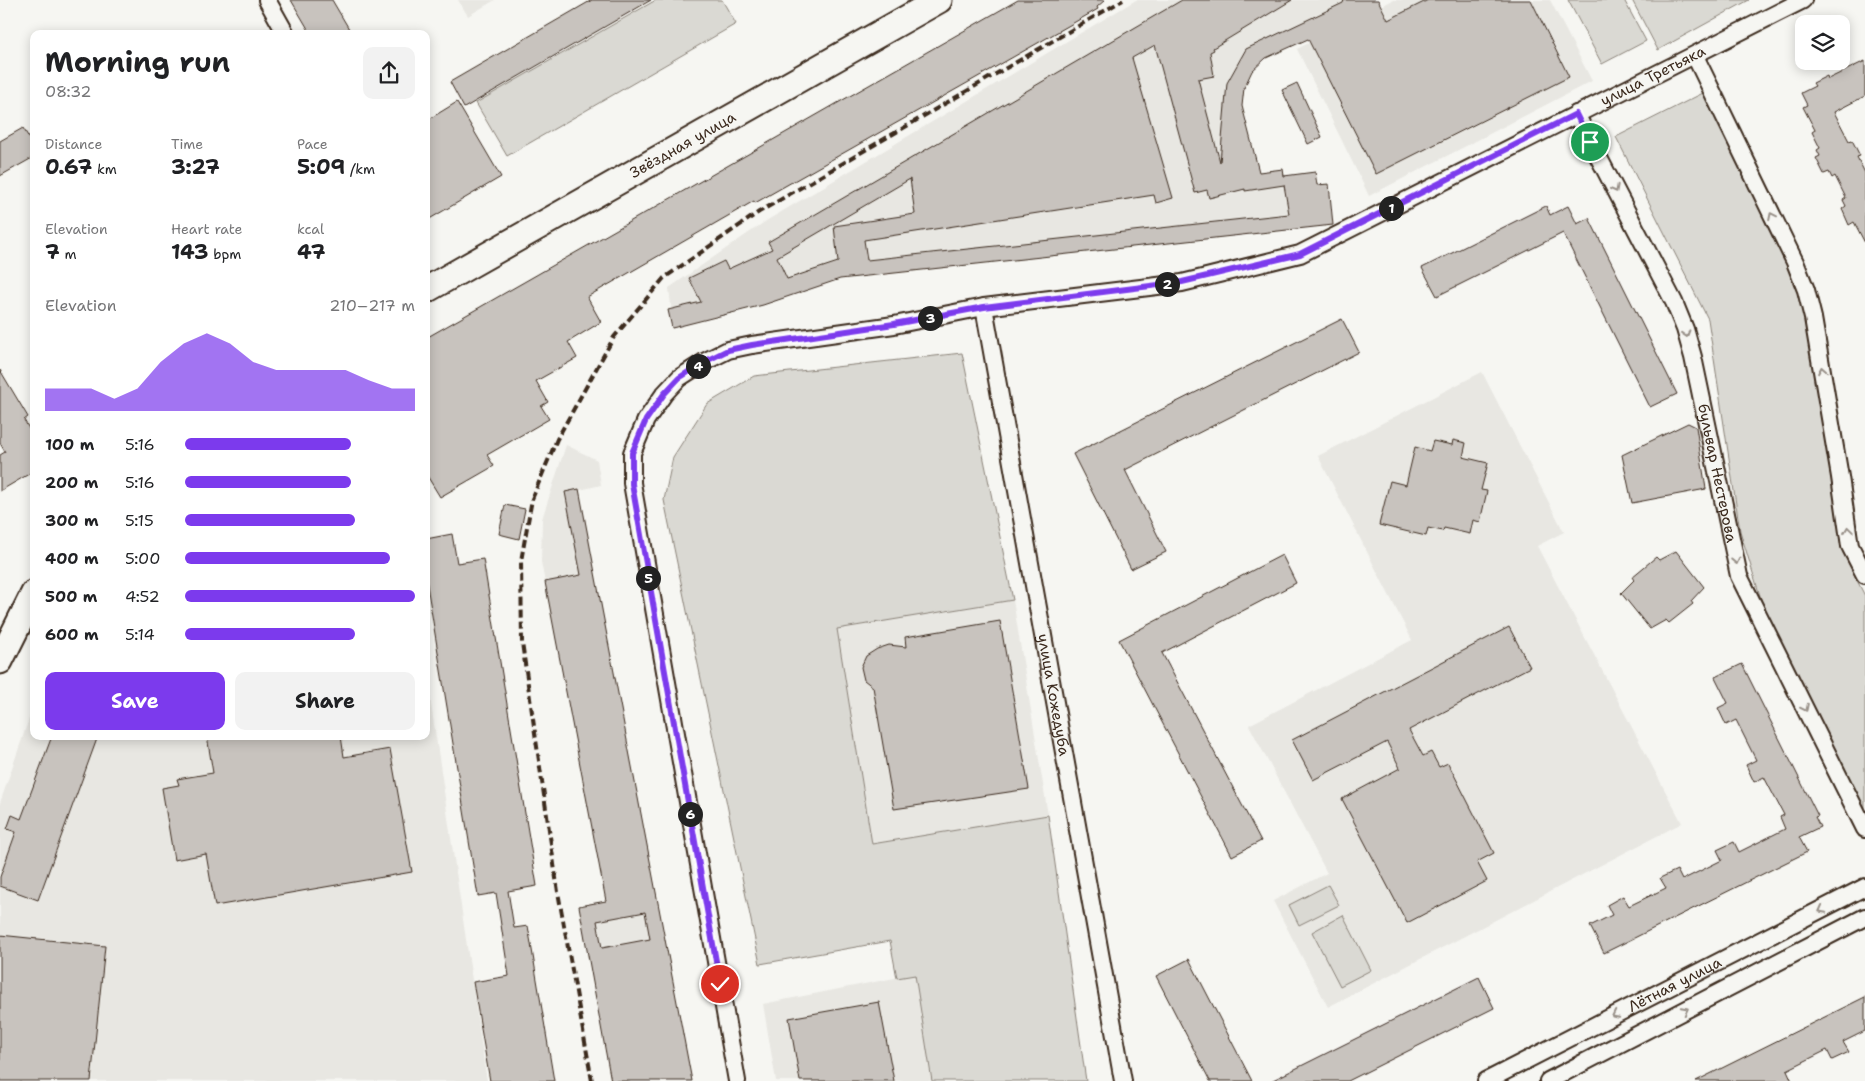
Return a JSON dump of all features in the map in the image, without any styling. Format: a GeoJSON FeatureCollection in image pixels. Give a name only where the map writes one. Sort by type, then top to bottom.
{"type":"FeatureCollection","features":[{"type":"Feature","properties":{"kind":"main road","name":"Звёздная улица"},"geometry":{"type":"LineString","coordinates":[[430,283],[939,0]]}},
{"type":"Feature","properties":{"kind":"main road"},"geometry":{"type":"LineString","coordinates":[[0,661],[30,601]]}},
{"type":"Feature","properties":{"kind":"street"},"geometry":{"type":"LineString","coordinates":[[267,0],[284,30]]}},
{"type":"Feature","properties":{"kind":"street","name":"улица Третьяка"},"geometry":{"type":"LineString","coordinates":[[736,1081],[632,484],[632,453],[646,420],[664,394],[679,378],[728,350],[752,345],[894,324],[984,307],[1182,282],[1300,254],[1803,0]]}},
{"type":"Feature","properties":{"kind":"street"},"geometry":{"type":"LineString","coordinates":[[1695,56],[1806,290],[1825,383],[1850,546],[1865,576]]}},
{"type":"Feature","properties":{"kind":"street","name":"бульвар Нестерова"},"geometry":{"type":"LineString","coordinates":[[1576,114],[1674,302],[1685,329],[1704,405],[1739,576],[1865,829]]}},
{"type":"Feature","properties":{"kind":"street","name":"улица Кожедуба"},"geometry":{"type":"LineString","coordinates":[[984,307],[1123,1081]]}},
{"type":"Feature","properties":{"kind":"street","name":"Лётная улица"},"geometry":{"type":"LineString","coordinates":[[1486,1081],[1865,887]]}},
{"type":"Feature","properties":{"kind":"street","name":"Лётная улица"},"geometry":{"type":"LineString","coordinates":[[1548,1081],[1865,917]]}},
{"type":"Feature","properties":{"kind":"shaded area"},"geometry":{"type":"Polygon","coordinates":[[[458,0],[495,0],[468,16],[458,0]]]}},
{"type":"Feature","properties":{"kind":"shaded area"},"geometry":{"type":"Polygon","coordinates":[[[656,0],[722,0],[736,24],[507,156],[476,103],[656,0]]]}},
{"type":"Feature","properties":{"kind":"shaded area"},"geometry":{"type":"Polygon","coordinates":[[[1136,0],[1374,0],[1260,56],[1244,75],[1235,105],[1257,184],[1312,175],[1316,220],[845,271],[673,323],[669,288],[766,221],[1136,0]]]}},
{"type":"Feature","properties":{"kind":"shaded area"},"geometry":{"type":"Polygon","coordinates":[[[1393,0],[1550,0],[1592,81],[1369,196],[1297,49],[1393,0]]]}},
{"type":"Feature","properties":{"kind":"shaded area"},"geometry":{"type":"Polygon","coordinates":[[[1568,0],[1624,0],[1646,41],[1602,64],[1568,0]]]}},
{"type":"Feature","properties":{"kind":"shaded area"},"geometry":{"type":"Polygon","coordinates":[[[1632,0],[1749,0],[1658,50],[1632,0]]]}},
{"type":"Feature","properties":{"kind":"shaded area"},"geometry":{"type":"Polygon","coordinates":[[[1705,92],[1787,260],[1804,308],[1843,553],[1865,596],[1865,811],[1765,612],[1740,531],[1708,319],[1616,137],[1705,92]]]}},
{"type":"Feature","properties":{"kind":"shaded area"},"geometry":{"type":"Polygon","coordinates":[[[962,353],[1013,600],[837,629],[872,844],[1048,815],[1086,1081],[932,1081],[915,975],[897,978],[890,941],[760,964],[664,500],[673,457],[707,404],[754,376],[962,353]]]}},
{"type":"Feature","properties":{"kind":"shaded area"},"geometry":{"type":"Polygon","coordinates":[[[1482,372],[1564,532],[1537,546],[1682,823],[1328,1007],[1273,901],[1327,873],[1249,725],[1412,640],[1318,456],[1482,372]]]}},
{"type":"Feature","properties":{"kind":"shaded area"},"geometry":{"type":"Polygon","coordinates":[[[566,445],[597,460],[601,485],[580,490],[692,1081],[611,1081],[579,906],[606,901],[541,562],[542,519],[566,445]]]}},
{"type":"Feature","properties":{"kind":"shaded area"},"geometry":{"type":"Polygon","coordinates":[[[1013,600],[1048,815],[872,844],[837,629],[1013,600]]]}},
{"type":"Feature","properties":{"kind":"shaded area"},"geometry":{"type":"Polygon","coordinates":[[[430,697],[487,1081],[0,1081],[0,803],[30,716],[30,740],[430,740],[430,697]]]}},
{"type":"Feature","properties":{"kind":"shaded area"},"geometry":{"type":"Polygon","coordinates":[[[1328,885],[1339,905],[1299,925],[1289,905],[1328,885]]]}},
{"type":"Feature","properties":{"kind":"shaded area"},"geometry":{"type":"Polygon","coordinates":[[[1343,915],[1371,970],[1340,986],[1312,932],[1343,915]]]}},
{"type":"Feature","properties":{"kind":"shaded area"},"geometry":{"type":"Polygon","coordinates":[[[915,974],[932,1081],[776,1081],[763,1004],[915,974]]]}},
{"type":"Feature","properties":{"kind":"building"},"geometry":{"type":"Polygon","coordinates":[[[291,0],[332,0],[350,30],[309,30],[291,0]]]}},
{"type":"Feature","properties":{"kind":"building"},"geometry":{"type":"Polygon","coordinates":[[[592,0],[651,0],[464,108],[450,82],[592,0]]]}},
{"type":"Feature","properties":{"kind":"building"},"geometry":{"type":"Polygon","coordinates":[[[1018,0],[1105,0],[1097,7],[1098,9],[755,203],[754,201],[587,297],[601,322],[568,342],[577,358],[536,381],[548,402],[541,406],[549,419],[487,455],[494,466],[440,497],[430,481],[430,336],[1018,0]]]}},
{"type":"Feature","properties":{"kind":"building"},"geometry":{"type":"Polygon","coordinates":[[[1182,0],[1292,0],[1213,48],[1214,50],[1210,52],[1214,76],[1198,79],[1220,162],[1227,83],[1246,49],[1343,3],[1344,0],[1378,0],[1388,20],[1428,0],[1531,0],[1569,77],[1376,174],[1308,39],[1266,58],[1252,71],[1244,88],[1242,106],[1259,172],[1283,169],[1284,176],[1315,172],[1317,185],[1329,184],[1333,225],[840,279],[763,305],[672,328],[668,310],[701,302],[689,278],[724,261],[728,269],[772,249],[768,242],[1182,0]],[[1155,45],[1132,58],[1173,198],[1156,203],[1154,195],[864,240],[867,260],[1289,214],[1284,185],[1245,191],[1245,189],[1209,198],[1207,190],[1195,193],[1155,45]],[[910,179],[777,257],[787,279],[838,262],[834,226],[915,214],[910,179]]]}},
{"type":"Feature","properties":{"kind":"building"},"geometry":{"type":"Polygon","coordinates":[[[1865,61],[1865,96],[1834,112],[1849,141],[1852,140],[1860,156],[1857,157],[1865,173],[1865,243],[1854,222],[1849,225],[1842,209],[1846,206],[1843,200],[1846,198],[1835,176],[1832,178],[1829,172],[1824,174],[1816,158],[1820,156],[1817,150],[1820,148],[1812,132],[1815,130],[1803,107],[1807,105],[1801,93],[1815,86],[1813,83],[1827,76],[1828,79],[1850,70],[1865,61]]]}},
{"type":"Feature","properties":{"kind":"building"},"geometry":{"type":"Polygon","coordinates":[[[1297,83],[1322,137],[1308,144],[1282,90],[1297,83]]]}},
{"type":"Feature","properties":{"kind":"building"},"geometry":{"type":"Polygon","coordinates":[[[457,102],[501,177],[430,219],[430,119],[457,102]]]}},
{"type":"Feature","properties":{"kind":"building"},"geometry":{"type":"Polygon","coordinates":[[[23,128],[30,139],[30,159],[0,176],[0,141],[23,128]]]}},
{"type":"Feature","properties":{"kind":"building"},"geometry":{"type":"Polygon","coordinates":[[[1546,206],[1550,215],[1568,206],[1577,224],[1589,218],[1677,394],[1650,407],[1563,233],[1437,296],[1422,268],[1546,206]]]}},
{"type":"Feature","properties":{"kind":"building"},"geometry":{"type":"Polygon","coordinates":[[[1342,319],[1359,352],[1125,470],[1166,552],[1131,569],[1073,454],[1342,319]]]}},
{"type":"Feature","properties":{"kind":"building"},"geometry":{"type":"Polygon","coordinates":[[[0,370],[28,417],[24,420],[30,430],[30,473],[0,491],[0,455],[5,452],[0,443],[0,370]]]}},
{"type":"Feature","properties":{"kind":"building"},"geometry":{"type":"Polygon","coordinates":[[[1688,423],[1696,427],[1706,489],[1632,503],[1622,455],[1688,423]]]}},
{"type":"Feature","properties":{"kind":"building"},"geometry":{"type":"Polygon","coordinates":[[[1453,440],[1466,443],[1463,457],[1488,463],[1481,490],[1487,491],[1480,522],[1473,520],[1470,534],[1444,528],[1443,531],[1428,528],[1426,536],[1379,525],[1390,481],[1406,485],[1415,447],[1430,451],[1433,441],[1452,445],[1453,440]]]}},
{"type":"Feature","properties":{"kind":"building"},"geometry":{"type":"Polygon","coordinates":[[[579,489],[692,1081],[611,1081],[579,906],[606,901],[545,582],[581,575],[565,492],[579,489]],[[645,912],[597,921],[602,948],[650,939],[645,912]]]}},
{"type":"Feature","properties":{"kind":"building"},"geometry":{"type":"Polygon","coordinates":[[[505,505],[525,509],[519,539],[499,534],[505,505]]]}},
{"type":"Feature","properties":{"kind":"building"},"geometry":{"type":"Polygon","coordinates":[[[452,534],[457,563],[483,559],[537,886],[508,891],[514,928],[528,926],[554,1081],[490,1081],[473,982],[509,976],[496,893],[478,896],[430,603],[430,538],[452,534]]]}},
{"type":"Feature","properties":{"kind":"building"},"geometry":{"type":"Polygon","coordinates":[[[1676,551],[1704,587],[1691,601],[1693,604],[1669,623],[1666,620],[1650,629],[1621,593],[1634,580],[1632,577],[1656,557],[1659,560],[1676,551]]]}},
{"type":"Feature","properties":{"kind":"building"},"geometry":{"type":"Polygon","coordinates":[[[1282,555],[1296,583],[1162,653],[1261,841],[1232,856],[1119,640],[1282,555]]]}},
{"type":"Feature","properties":{"kind":"building"},"geometry":{"type":"Polygon","coordinates":[[[1000,621],[1029,789],[894,809],[873,687],[864,680],[861,667],[866,656],[877,649],[889,645],[906,647],[905,637],[1000,621]]]}},
{"type":"Feature","properties":{"kind":"building"},"geometry":{"type":"Polygon","coordinates":[[[1509,627],[1530,667],[1409,730],[1423,756],[1431,752],[1439,767],[1448,763],[1494,853],[1477,862],[1487,881],[1407,923],[1342,799],[1400,768],[1387,742],[1313,780],[1292,740],[1509,627]]]}},
{"type":"Feature","properties":{"kind":"building"},"geometry":{"type":"Polygon","coordinates":[[[1742,664],[1818,816],[1815,817],[1820,827],[1799,837],[1807,852],[1604,953],[1590,926],[1612,915],[1607,905],[1623,896],[1629,906],[1666,888],[1660,878],[1677,870],[1682,880],[1722,860],[1717,850],[1734,842],[1739,852],[1785,829],[1780,817],[1784,815],[1764,777],[1754,782],[1746,765],[1756,760],[1736,720],[1726,725],[1718,708],[1728,703],[1715,677],[1742,664]]]}},
{"type":"Feature","properties":{"kind":"building"},"geometry":{"type":"Polygon","coordinates":[[[51,740],[97,740],[38,900],[0,886],[0,877],[16,832],[7,829],[12,815],[21,819],[51,740]]]}},
{"type":"Feature","properties":{"kind":"building"},"geometry":{"type":"Polygon","coordinates":[[[208,740],[342,740],[344,757],[390,749],[412,872],[215,906],[206,854],[174,860],[162,788],[179,785],[177,779],[213,773],[208,740]]]}},
{"type":"Feature","properties":{"kind":"building"},"geometry":{"type":"Polygon","coordinates":[[[0,935],[105,946],[91,1081],[0,1081],[0,935]]]}},
{"type":"Feature","properties":{"kind":"building"},"geometry":{"type":"Polygon","coordinates":[[[1189,959],[1252,1081],[1210,1081],[1156,976],[1189,959]]]}},
{"type":"Feature","properties":{"kind":"building"},"geometry":{"type":"Polygon","coordinates":[[[1479,977],[1494,1008],[1348,1081],[1271,1081],[1479,977]]]}},
{"type":"Feature","properties":{"kind":"building"},"geometry":{"type":"Polygon","coordinates":[[[1865,997],[1865,1031],[1843,1042],[1849,1052],[1832,1060],[1827,1050],[1787,1070],[1792,1081],[1696,1081],[1865,997]]]}},
{"type":"Feature","properties":{"kind":"building"},"geometry":{"type":"Polygon","coordinates":[[[879,1002],[894,1081],[800,1081],[789,1018],[879,1002]]]}},
{"type":"Feature","properties":{"kind":"railway"},"geometry":{"type":"LineString","coordinates":[[592,1081],[558,892],[522,643],[521,561],[532,499],[557,439],[614,337],[664,278],[759,212],[1123,0]]}},
{"type":"Feature","properties":{"kind":"route"},"geometry":{"type":"LineString","coordinates":[[720,984],[632,484],[632,453],[646,420],[664,394],[679,378],[728,350],[752,345],[894,324],[984,307],[1182,282],[1300,254],[1576,114],[1590,142]]}}]}
